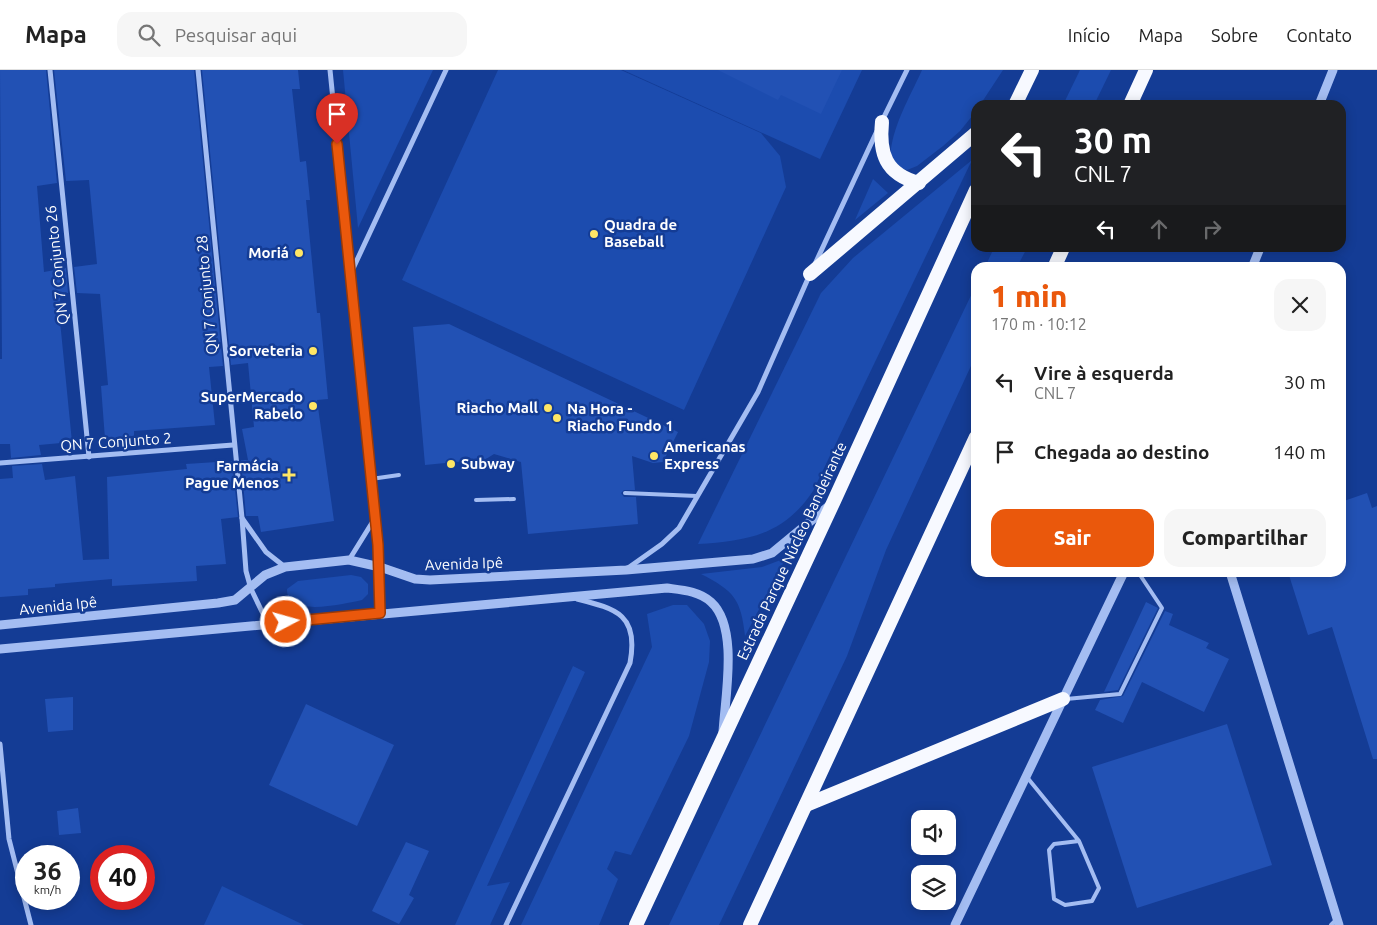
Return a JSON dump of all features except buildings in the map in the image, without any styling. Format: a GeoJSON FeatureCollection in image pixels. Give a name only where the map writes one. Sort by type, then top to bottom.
{"type":"FeatureCollection","features":[{"type":"Feature","properties":{"kind":"highway"},"geometry":{"type":"LineString","coordinates":[[1016,100],[1032,70]]}},
{"type":"Feature","properties":{"kind":"highway"},"geometry":{"type":"LineString","coordinates":[[1132,100],[1146,70]]}},
{"type":"Feature","properties":{"kind":"highway"},"geometry":{"type":"LineString","coordinates":[[882,122],[881,145],[890,167],[901,176],[919,183]]}},
{"type":"Feature","properties":{"kind":"highway"},"geometry":{"type":"LineString","coordinates":[[810,274],[971,138]]}},
{"type":"Feature","properties":{"kind":"highway","name":"Estrada Parque Núcleo Bandeirante"},"geometry":{"type":"LineString","coordinates":[[636,925],[834,501],[971,201]]}},
{"type":"Feature","properties":{"kind":"highway"},"geometry":{"type":"LineString","coordinates":[[750,925],[971,448]]}},
{"type":"Feature","properties":{"kind":"highway"},"geometry":{"type":"LineString","coordinates":[[806,805],[1063,699]]}},
{"type":"Feature","properties":{"kind":"street","name":"QN 7 Conjunto 26"},"geometry":{"type":"LineString","coordinates":[[50,70],[89,457]]}},
{"type":"Feature","properties":{"kind":"street","name":"QN 7 Conjunto 28"},"geometry":{"type":"LineString","coordinates":[[198,70],[233,445],[242,518],[243,552],[251,589],[268,624]]}},
{"type":"Feature","properties":{"kind":"street"},"geometry":{"type":"LineString","coordinates":[[330,70],[349,277],[380,567],[380,613]]}},
{"type":"Feature","properties":{"kind":"street"},"geometry":{"type":"LineString","coordinates":[[349,277],[446,70]]}},
{"type":"Feature","properties":{"kind":"street"},"geometry":{"type":"LineString","coordinates":[[626,570],[662,544],[679,528],[758,392],[810,274],[906,70]]}},
{"type":"Feature","properties":{"kind":"street"},"geometry":{"type":"LineString","coordinates":[[1321,100],[1333,70]]}},
{"type":"Feature","properties":{"kind":"street","name":"QN 7 Conjunto 2"},"geometry":{"type":"LineString","coordinates":[[0,463],[233,445]]}},
{"type":"Feature","properties":{"kind":"street","name":"Avenida Ipê"},"geometry":{"type":"LineString","coordinates":[[0,625],[235,600],[265,576],[285,567],[349,560],[380,567],[415,579],[430,580],[626,570],[753,559],[772,553],[834,501]]}},
{"type":"Feature","properties":{"kind":"street"},"geometry":{"type":"LineString","coordinates":[[349,560],[375,517]]}},
{"type":"Feature","properties":{"kind":"street","name":"QN 7 Conjunto 28"},"geometry":{"type":"LineString","coordinates":[[242,518],[266,552],[285,567]]}},
{"type":"Feature","properties":{"kind":"street"},"geometry":{"type":"LineString","coordinates":[[955,925],[1122,577]]}},
{"type":"Feature","properties":{"kind":"street"},"geometry":{"type":"LineString","coordinates":[[1231,577],[1335,923]]}},
{"type":"Feature","properties":{"kind":"street"},"geometry":{"type":"LineString","coordinates":[[0,650],[380,613],[574,598],[667,588],[698,594],[710,602],[721,614],[726,627],[728,644],[722,739]]}},
{"type":"Feature","properties":{"kind":"street"},"geometry":{"type":"LineString","coordinates":[[506,925],[630,663],[632,634],[624,618],[610,607],[574,598]]}},
{"type":"Feature","properties":{"kind":"street"},"geometry":{"type":"LineString","coordinates":[[0,744],[2,807],[15,868],[31,925]]}},
{"type":"Feature","properties":{"kind":"lane"},"geometry":{"type":"LineString","coordinates":[[371,479],[399,475]]}},
{"type":"Feature","properties":{"kind":"lane"},"geometry":{"type":"LineString","coordinates":[[625,493],[697,496]]}},
{"type":"Feature","properties":{"kind":"lane"},"geometry":{"type":"LineString","coordinates":[[476,500],[514,499]]}},
{"type":"Feature","properties":{"kind":"lane"},"geometry":{"type":"LineString","coordinates":[[1063,699],[1120,694],[1162,608],[1141,577]]}},
{"type":"Feature","properties":{"kind":"lane"},"geometry":{"type":"LineString","coordinates":[[1026,776],[1079,841],[1099,888],[1092,902],[1065,905],[1054,899],[1049,850],[1054,844],[1079,841]]}},
{"type":"Feature","properties":{"kind":"shaded area"},"geometry":{"type":"Polygon","coordinates":[[[343,70],[433,70],[358,228],[343,70]]]}},
{"type":"Feature","properties":{"kind":"shaded area","name":"Quadra de Baseball"},"geometry":{"type":"Polygon","coordinates":[[[498,70],[621,70],[761,133],[780,156],[786,187],[684,410],[402,280],[498,70]]]}},
{"type":"Feature","properties":{"kind":"shaded area"},"geometry":{"type":"Polygon","coordinates":[[[623,70],[862,70],[820,159],[623,70]]]}},
{"type":"Feature","properties":{"kind":"shaded area"},"geometry":{"type":"Polygon","coordinates":[[[922,70],[1003,70],[983,100],[971,100],[971,117],[960,131],[917,166],[907,170],[900,168],[890,158],[891,146],[902,113],[922,70]]]}},
{"type":"Feature","properties":{"kind":"shaded area"},"geometry":{"type":"Polygon","coordinates":[[[1080,70],[1111,70],[1096,100],[1065,100],[1080,70]]]}},
{"type":"Feature","properties":{"kind":"shaded area"},"geometry":{"type":"Polygon","coordinates":[[[971,161],[813,491],[802,506],[790,517],[763,533],[733,541],[698,544],[821,293],[853,258],[971,161]]]}},
{"type":"Feature","properties":{"kind":"shaded area"},"geometry":{"type":"Polygon","coordinates":[[[873,179],[888,193],[855,220],[873,179]]]}},
{"type":"Feature","properties":{"kind":"shaded area"},"geometry":{"type":"Polygon","coordinates":[[[992,252],[1025,252],[1020,262],[987,262],[992,252]]]}},
{"type":"Feature","properties":{"kind":"shaded area"},"geometry":{"type":"Polygon","coordinates":[[[971,295],[971,366],[886,550],[847,656],[719,925],[669,925],[971,295]]]}},
{"type":"Feature","properties":{"kind":"shaded area"},"geometry":{"type":"Polygon","coordinates":[[[786,558],[745,636],[741,613],[734,598],[728,591],[701,574],[762,567],[786,558]]]}},
{"type":"Feature","properties":{"kind":"shaded area"},"geometry":{"type":"Polygon","coordinates":[[[351,575],[361,577],[368,584],[368,594],[362,600],[317,607],[296,604],[289,598],[287,589],[298,581],[351,575]]]}},
{"type":"Feature","properties":{"kind":"shaded area"},"geometry":{"type":"Polygon","coordinates":[[[673,605],[687,605],[704,624],[710,641],[709,662],[689,736],[631,855],[615,851],[607,869],[618,879],[599,925],[521,925],[652,647],[647,614],[673,605]]]}},
{"type":"Feature","properties":{"kind":"shaded area"},"geometry":{"type":"Polygon","coordinates":[[[573,666],[585,672],[487,886],[510,882],[490,925],[455,925],[573,666]]]}},
{"type":"Feature","properties":{"kind":"shaded area"},"geometry":{"type":"Polygon","coordinates":[[[222,886],[304,925],[204,925],[222,886]]]}},
{"type":"Feature","properties":{"kind":"place","name":"Quadra de Baseball"},"geometry":{"type":"Point","coordinates":[594,234]}},
{"type":"Feature","properties":{"kind":"place","name":"Moriá"},"geometry":{"type":"Point","coordinates":[299,253]}},
{"type":"Feature","properties":{"kind":"place","name":"Sorveteria"},"geometry":{"type":"Point","coordinates":[313,351]}},
{"type":"Feature","properties":{"kind":"place","name":"SuperMercado Rabelo"},"geometry":{"type":"Point","coordinates":[313,406]}},
{"type":"Feature","properties":{"kind":"place","name":"Riacho Mall"},"geometry":{"type":"Point","coordinates":[548,408]}},
{"type":"Feature","properties":{"kind":"place","name":"Na Hora - Riacho Fundo 1"},"geometry":{"type":"Point","coordinates":[557,418]}},
{"type":"Feature","properties":{"kind":"place","name":"Americanas Express"},"geometry":{"type":"Point","coordinates":[654,456]}},
{"type":"Feature","properties":{"kind":"place","name":"Subway"},"geometry":{"type":"Point","coordinates":[451,464]}},
{"type":"Feature","properties":{"kind":"place","name":"Farmácia Pague Menos"},"geometry":{"type":"Point","coordinates":[289,475]}},
{"type":"Feature","properties":{"kind":"route"},"geometry":{"type":"LineString","coordinates":[[286,622],[380,613],[378,545],[350,290],[337,144]]}}]}
